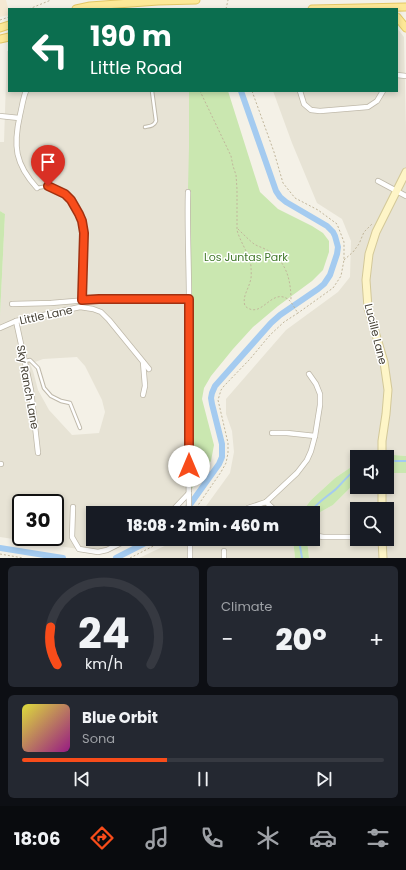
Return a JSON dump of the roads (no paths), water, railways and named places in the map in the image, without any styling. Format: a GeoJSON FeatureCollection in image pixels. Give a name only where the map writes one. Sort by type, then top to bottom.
{"type":"FeatureCollection","features":[{"type":"Feature","properties":{"kind":"main road"},"geometry":{"type":"LineString","coordinates":[[81,8],[150,1],[196,0]]}},
{"type":"Feature","properties":{"kind":"main road"},"geometry":{"type":"LineString","coordinates":[[380,8],[406,7]]}},
{"type":"Feature","properties":{"kind":"main road"},"geometry":{"type":"LineString","coordinates":[[398,18],[406,28]]}},
{"type":"Feature","properties":{"kind":"street"},"geometry":{"type":"LineString","coordinates":[[26,92],[19,118],[16,139],[17,151],[21,167],[37,188]]}},
{"type":"Feature","properties":{"kind":"street"},"geometry":{"type":"LineString","coordinates":[[300,92],[304,104],[311,110],[320,112],[368,106],[377,101],[382,92]]}},
{"type":"Feature","properties":{"kind":"street"},"geometry":{"type":"LineString","coordinates":[[0,116],[19,118]]}},
{"type":"Feature","properties":{"kind":"street","name":"Lucille Lane"},"geometry":{"type":"LineString","coordinates":[[382,450],[388,390],[384,362],[368,308],[366,280],[369,254],[376,232],[406,172]]}},
{"type":"Feature","properties":{"kind":"street"},"geometry":{"type":"LineString","coordinates":[[378,181],[406,196]]}},
{"type":"Feature","properties":{"kind":"street"},"geometry":{"type":"LineString","coordinates":[[188,192],[189,506]]}},
{"type":"Feature","properties":{"kind":"street"},"geometry":{"type":"LineString","coordinates":[[12,304],[51,303],[99,299],[189,299]]}},
{"type":"Feature","properties":{"kind":"street","name":"Little Lane"},"geometry":{"type":"LineString","coordinates":[[0,328],[16,321],[80,307],[93,309],[101,312],[109,320],[143,362]]}},
{"type":"Feature","properties":{"kind":"street","name":"Sky Ranch Lane"},"geometry":{"type":"LineString","coordinates":[[16,321],[31,390],[38,453]]}},
{"type":"Feature","properties":{"kind":"street"},"geometry":{"type":"LineString","coordinates":[[143,362],[149,369]]}},
{"type":"Feature","properties":{"kind":"street"},"geometry":{"type":"LineString","coordinates":[[142,395],[145,386],[143,362]]}},
{"type":"Feature","properties":{"kind":"street"},"geometry":{"type":"LineString","coordinates":[[254,506],[266,502],[292,478],[307,460],[311,451],[320,405],[320,394],[316,384],[309,374]]}},
{"type":"Feature","properties":{"kind":"street"},"geometry":{"type":"LineString","coordinates":[[272,433],[315,436]]}},
{"type":"Feature","properties":{"kind":"street"},"geometry":{"type":"LineString","coordinates":[[178,506],[189,496]]}},
{"type":"Feature","properties":{"kind":"street"},"geometry":{"type":"LineString","coordinates":[[266,502],[270,506]]}},
{"type":"Feature","properties":{"kind":"street"},"geometry":{"type":"LineString","coordinates":[[73,507],[72,537],[79,549],[98,552],[107,550],[114,546]]}},
{"type":"Feature","properties":{"kind":"street"},"geometry":{"type":"LineString","coordinates":[[320,536],[350,536]]}},
{"type":"Feature","properties":{"kind":"street"},"geometry":{"type":"LineString","coordinates":[[190,546],[190,558]]}},
{"type":"Feature","properties":{"kind":"street"},"geometry":{"type":"LineString","coordinates":[[382,546],[383,558]]}},
{"type":"Feature","properties":{"kind":"street"},"geometry":{"type":"LineString","coordinates":[[224,552],[224,558]]}},
{"type":"Feature","properties":{"kind":"lane"},"geometry":{"type":"LineString","coordinates":[[145,127],[152,126],[155,124],[156,120],[152,92]]}},
{"type":"Feature","properties":{"kind":"lane"},"geometry":{"type":"LineString","coordinates":[[37,188],[48,186],[65,194],[71,200],[82,221],[84,233],[82,300]]}},
{"type":"Feature","properties":{"kind":"lane"},"geometry":{"type":"LineString","coordinates":[[25,361],[30,360],[38,368],[44,388],[51,396],[61,401],[70,402],[80,428]]}},
{"type":"Feature","properties":{"kind":"waterway"},"geometry":{"type":"LineString","coordinates":[[189,506],[219,464],[222,457],[222,444],[211,398],[215,386],[271,323],[324,284],[330,275],[338,247],[333,232],[327,226],[286,202],[276,191],[241,92]]}},
{"type":"Feature","properties":{"kind":"waterway"},"geometry":{"type":"LineString","coordinates":[[395,461],[406,461]]}},
{"type":"Feature","properties":{"kind":"waterway"},"geometry":{"type":"LineString","coordinates":[[315,506],[350,475]]}},
{"type":"Feature","properties":{"kind":"waterway"},"geometry":{"type":"LineString","coordinates":[[116,558],[139,546]]}},
{"type":"Feature","properties":{"kind":"waterway"},"geometry":{"type":"LineString","coordinates":[[300,546],[302,558]]}},
{"type":"Feature","properties":{"kind":"waterway"},"geometry":{"type":"LineString","coordinates":[[0,548],[63,558]]}},
{"type":"Feature","properties":{"kind":"park label","name":"Los Juntas Park"},"geometry":{"type":"Point","coordinates":[246,257]}}]}
